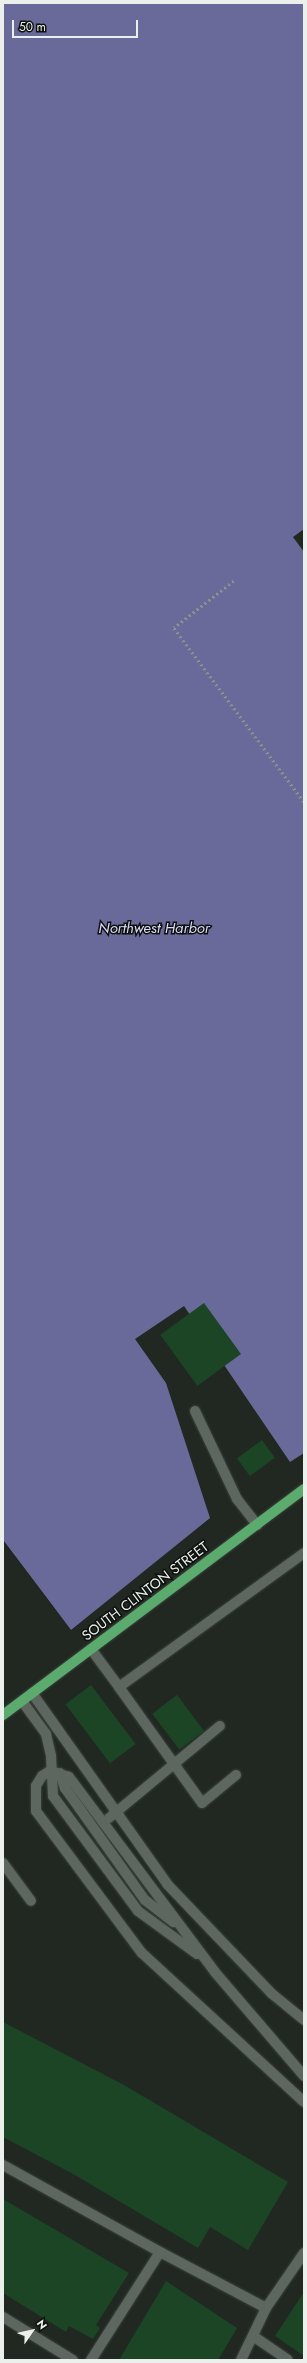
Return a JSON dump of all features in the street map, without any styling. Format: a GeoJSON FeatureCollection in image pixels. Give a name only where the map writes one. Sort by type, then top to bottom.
{"type":"FeatureCollection","features":[{"type":"Feature","properties":{"kind":"main road","name":"SOUTH CLINTON STREET"},"geometry":{"type":"LineString","coordinates":[[3,1715],[304,1489]]}},
{"type":"Feature","properties":{"kind":"lane"},"geometry":{"type":"LineString","coordinates":[[195,1411],[237,1499],[257,1525]]}},
{"type":"Feature","properties":{"kind":"lane"},"geometry":{"type":"LineString","coordinates":[[119,1687],[304,1553]]}},
{"type":"Feature","properties":{"kind":"lane"},"geometry":{"type":"LineString","coordinates":[[91,1649],[202,1803],[236,1774]]}},
{"type":"Feature","properties":{"kind":"lane"},"geometry":{"type":"LineString","coordinates":[[32,1693],[114,1813],[167,1884],[271,1993],[304,2020]]}},
{"type":"Feature","properties":{"kind":"lane"},"geometry":{"type":"LineString","coordinates":[[22,1701],[46,1734],[55,1772],[65,1788],[145,1900],[184,1931]]}},
{"type":"Feature","properties":{"kind":"lane"},"geometry":{"type":"LineString","coordinates":[[103,1823],[220,1726]]}},
{"type":"Feature","properties":{"kind":"lane"},"geometry":{"type":"LineString","coordinates":[[55,1772],[53,1796],[138,1911],[206,1961]]}},
{"type":"Feature","properties":{"kind":"lane"},"geometry":{"type":"LineString","coordinates":[[304,2076],[206,1961],[69,1778],[55,1772],[42,1776],[36,1786],[36,1811],[142,1953],[304,2102]]}},
{"type":"Feature","properties":{"kind":"lane"},"geometry":{"type":"LineString","coordinates":[[3,1863],[31,1901]]}},
{"type":"Feature","properties":{"kind":"lane"},"geometry":{"type":"LineString","coordinates":[[3,2165],[160,2252],[266,2308]]}},
{"type":"Feature","properties":{"kind":"lane"},"geometry":{"type":"LineString","coordinates":[[91,2360],[160,2252]]}},
{"type":"Feature","properties":{"kind":"lane"},"geometry":{"type":"LineString","coordinates":[[241,2360],[266,2308],[304,2253]]}},
{"type":"Feature","properties":{"kind":"lane"},"geometry":{"type":"LineString","coordinates":[[3,2317],[74,2360]]}},
{"type":"Feature","properties":{"kind":"lane"},"geometry":{"type":"LineString","coordinates":[[253,2336],[288,2360]]}},
{"type":"Feature","properties":{"kind":"path"},"geometry":{"type":"LineString","coordinates":[[234,581],[174,628],[304,802]]}},
{"type":"Feature","properties":{"kind":"water","name":"Northwest Harbor"},"geometry":{"type":"Polygon","coordinates":[[[3,3],[304,3],[304,529],[293,537],[304,552],[304,1453],[290,1462],[184,1306],[135,1339],[166,1383],[210,1518],[71,1630],[3,1540],[3,3]]]}},
{"type":"Feature","properties":{"kind":"pier"},"geometry":{"type":"Polygon","coordinates":[[[3,1540],[71,1630],[3,1543],[3,1540]]]}},
{"type":"Feature","properties":{"kind":"building"},"geometry":{"type":"Polygon","coordinates":[[[204,1303],[241,1354],[197,1386],[160,1335],[204,1303]]]}},
{"type":"Feature","properties":{"kind":"building"},"geometry":{"type":"Polygon","coordinates":[[[262,1440],[275,1458],[250,1476],[237,1458],[262,1440]]]}},
{"type":"Feature","properties":{"kind":"building"},"geometry":{"type":"Polygon","coordinates":[[[91,1685],[136,1744],[110,1763],[65,1704],[91,1685]]]}},
{"type":"Feature","properties":{"kind":"building"},"geometry":{"type":"Polygon","coordinates":[[[177,1695],[204,1731],[179,1750],[152,1714],[177,1695]]]}},
{"type":"Feature","properties":{"kind":"building"},"geometry":{"type":"Polygon","coordinates":[[[3,2022],[124,2085],[288,2182],[248,2250],[210,2227],[198,2248],[75,2175],[3,2137],[3,2022]]]}},
{"type":"Feature","properties":{"kind":"building"},"geometry":{"type":"Polygon","coordinates":[[[3,2199],[129,2273],[96,2325],[100,2328],[93,2339],[69,2326],[66,2332],[3,2293],[3,2199]]]}},
{"type":"Feature","properties":{"kind":"building"},"geometry":{"type":"Polygon","coordinates":[[[166,2281],[237,2328],[218,2360],[119,2360],[166,2281]]]}},
{"type":"Feature","properties":{"kind":"building"},"geometry":{"type":"Polygon","coordinates":[[[304,2292],[304,2356],[275,2336],[304,2292]]]}}]}
